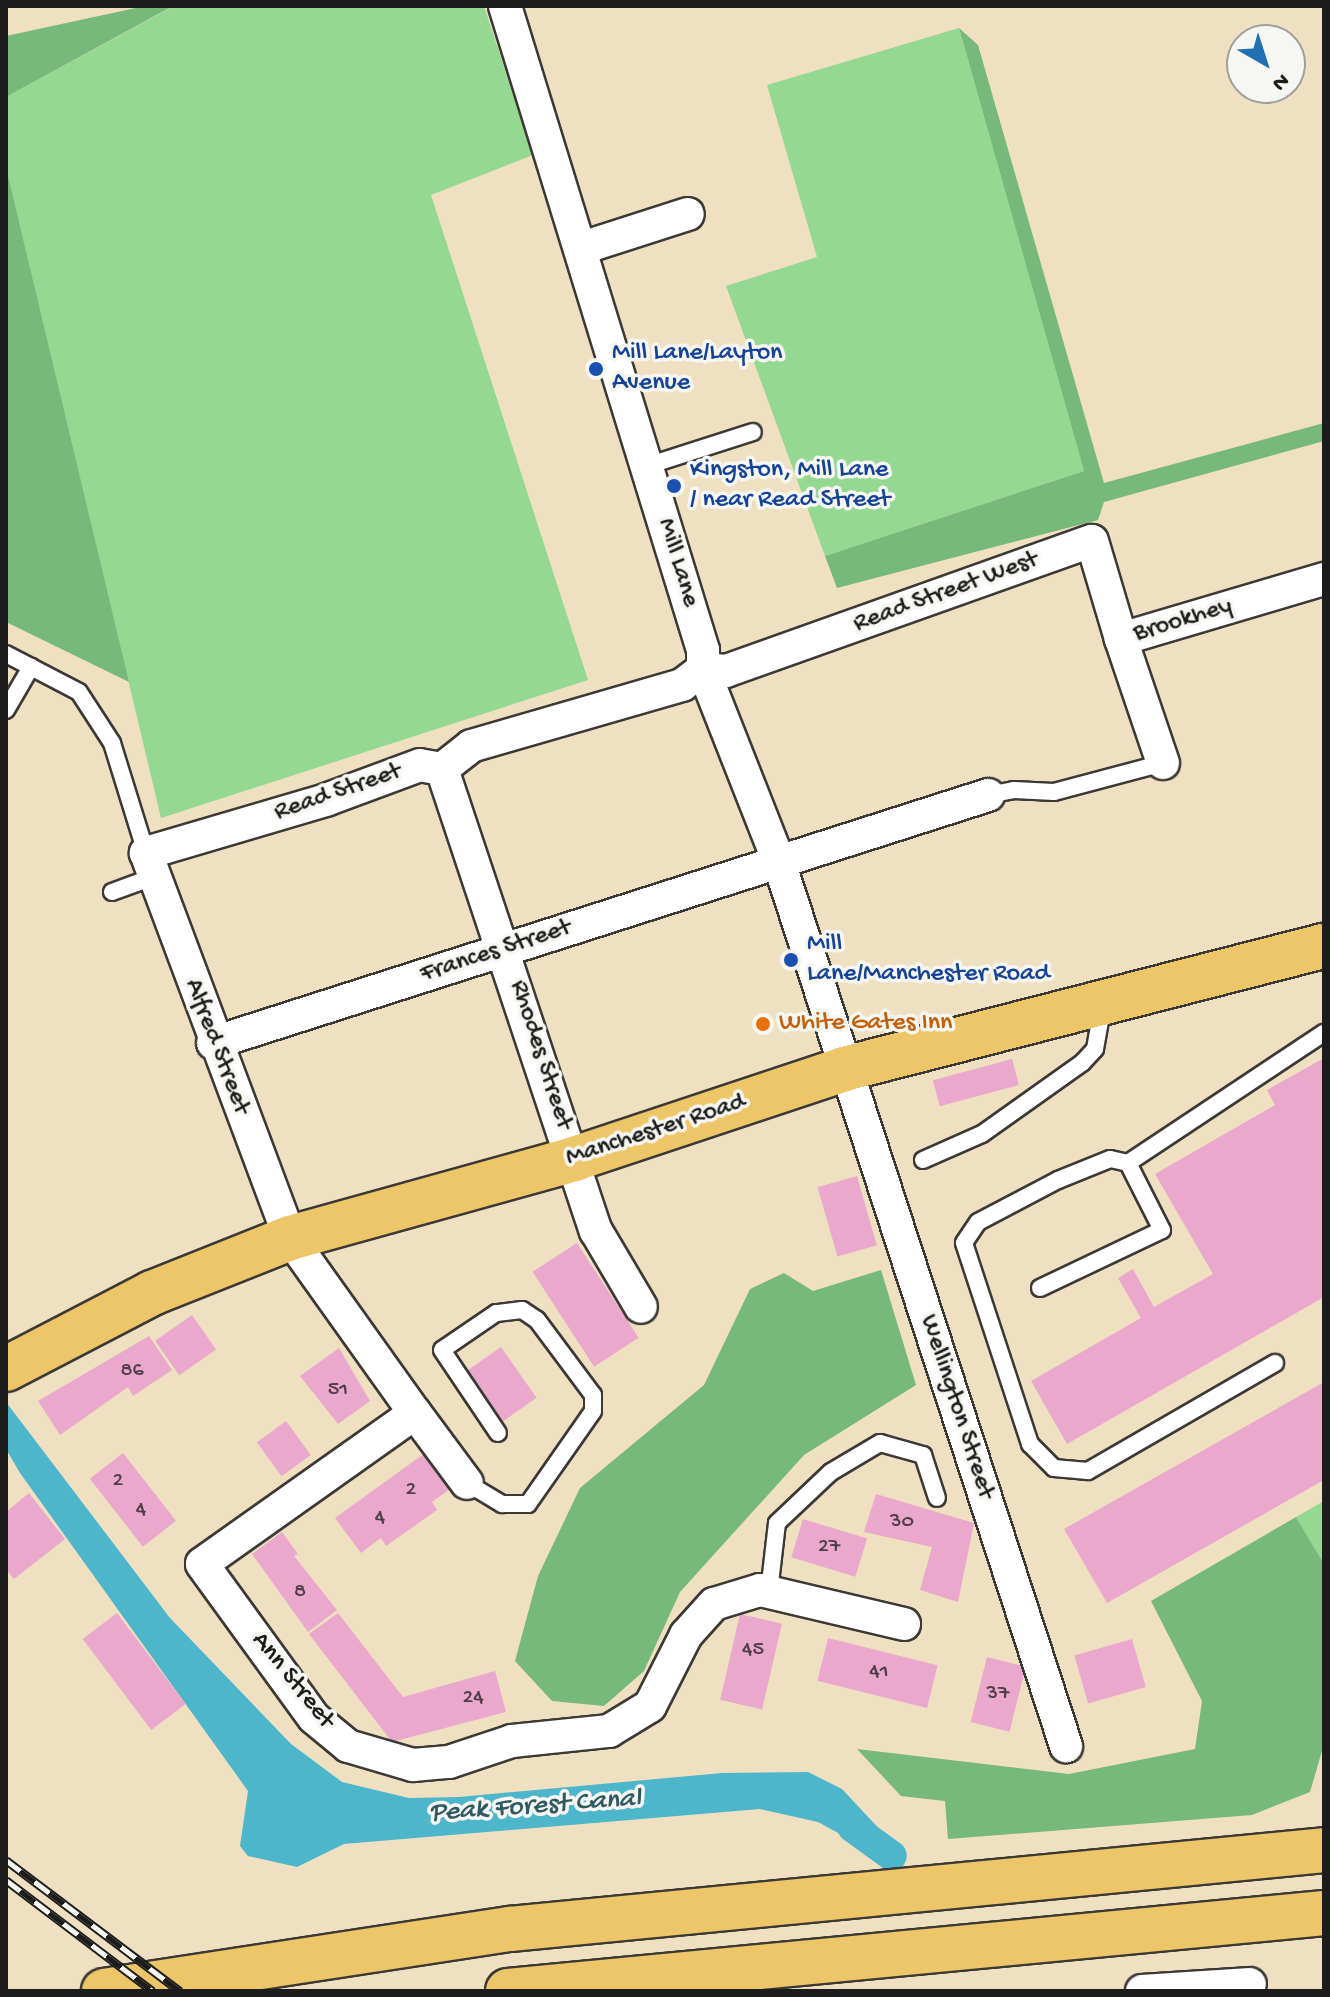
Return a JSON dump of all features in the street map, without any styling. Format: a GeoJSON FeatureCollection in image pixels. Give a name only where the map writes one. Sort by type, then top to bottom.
{"type":"FeatureCollection","features":[{"type":"Feature","properties":{"kind":"main road","name":"Manchester Road"},"geometry":{"type":"LineString","coordinates":[[12,1365],[152,1293],[290,1238],[574,1159],[844,1069],[1324,946]]}},
{"type":"Feature","properties":{"kind":"main road"},"geometry":{"type":"LineString","coordinates":[[104,1991],[510,1929],[1324,1850]]}},
{"type":"Feature","properties":{"kind":"main road"},"geometry":{"type":"LineString","coordinates":[[508,1991],[1324,1913]]}},
{"type":"Feature","properties":{"kind":"main road"},"geometry":{"type":"LineString","coordinates":[[144,1991],[208,1973]]}},
{"type":"Feature","properties":{"kind":"street","name":"Mill Lane"},"geometry":{"type":"LineString","coordinates":[[505,6],[582,248],[703,650],[703,669],[778,859],[844,1069]]}},
{"type":"Feature","properties":{"kind":"street"},"geometry":{"type":"LineString","coordinates":[[582,248],[688,214]]}},
{"type":"Feature","properties":{"kind":"street","name":"Read Street West"},"geometry":{"type":"LineString","coordinates":[[703,669],[726,671],[1092,541],[1121,639]]}},
{"type":"Feature","properties":{"kind":"street","name":"Brookhey"},"geometry":{"type":"LineString","coordinates":[[1163,763],[1121,639],[1324,579]]}},
{"type":"Feature","properties":{"kind":"street"},"geometry":{"type":"LineString","coordinates":[[442,769],[471,746],[682,685],[703,669]]}},
{"type":"Feature","properties":{"kind":"street","name":"Read Street"},"geometry":{"type":"LineString","coordinates":[[150,865],[420,765],[442,769]]}},
{"type":"Feature","properties":{"kind":"street","name":"Rhodes Street"},"geometry":{"type":"LineString","coordinates":[[442,769],[506,949],[596,1231],[641,1307]]}},
{"type":"Feature","properties":{"kind":"street","name":"Frances Street"},"geometry":{"type":"LineString","coordinates":[[213,1043],[778,859],[988,795]]}},
{"type":"Feature","properties":{"kind":"street","name":"Alfred Street"},"geometry":{"type":"LineString","coordinates":[[150,865],[213,1043],[290,1238]]}},
{"type":"Feature","properties":{"kind":"street","name":"Wellington Street"},"geometry":{"type":"LineString","coordinates":[[844,1069],[1066,1746]]}},
{"type":"Feature","properties":{"kind":"street"},"geometry":{"type":"LineString","coordinates":[[290,1238],[467,1483]]}},
{"type":"Feature","properties":{"kind":"street","name":"Ann Street"},"geometry":{"type":"LineString","coordinates":[[415,1413],[202,1564],[314,1718],[348,1746],[413,1765],[449,1762],[512,1741],[609,1731],[650,1706],[686,1635],[714,1604],[760,1590],[904,1624]]}},
{"type":"Feature","properties":{"kind":"street"},"geometry":{"type":"LineString","coordinates":[[1142,1991],[1250,1984]]}},
{"type":"Feature","properties":{"kind":"lane"},"geometry":{"type":"LineString","coordinates":[[647,466],[753,432]]}},
{"type":"Feature","properties":{"kind":"lane"},"geometry":{"type":"LineString","coordinates":[[6,654],[79,692],[112,743],[150,865],[112,892]]}},
{"type":"Feature","properties":{"kind":"lane"},"geometry":{"type":"LineString","coordinates":[[6,710],[31,667]]}},
{"type":"Feature","properties":{"kind":"lane"},"geometry":{"type":"LineString","coordinates":[[988,795],[1014,790],[1054,792],[1163,763]]}},
{"type":"Feature","properties":{"kind":"lane"},"geometry":{"type":"LineString","coordinates":[[923,1160],[982,1134],[1082,1063],[1095,1049],[1103,1003]]}},
{"type":"Feature","properties":{"kind":"lane"},"geometry":{"type":"LineString","coordinates":[[1275,1363],[1088,1471],[1054,1468],[1030,1444],[964,1243],[978,1222],[1058,1180],[1110,1159],[1128,1163],[1324,1033]]}},
{"type":"Feature","properties":{"kind":"lane"},"geometry":{"type":"LineString","coordinates":[[1040,1288],[1162,1230],[1128,1163]]}},
{"type":"Feature","properties":{"kind":"lane"},"geometry":{"type":"LineString","coordinates":[[467,1483],[502,1504],[528,1504],[593,1411],[593,1395],[537,1320],[522,1310],[496,1313],[442,1350],[498,1433]]}},
{"type":"Feature","properties":{"kind":"lane"},"geometry":{"type":"LineString","coordinates":[[769,1592],[777,1523],[831,1472],[880,1443],[923,1455],[937,1498]]}},
{"type":"Feature","properties":{"kind":"green space"},"geometry":{"type":"Polygon","coordinates":[[[145,6],[173,6],[6,97],[6,36],[145,6]]]}},
{"type":"Feature","properties":{"kind":"green space"},"geometry":{"type":"Polygon","coordinates":[[[174,6],[484,6],[533,155],[431,195],[588,680],[161,818],[6,167],[6,97],[174,6]]]}},
{"type":"Feature","properties":{"kind":"green space"},"geometry":{"type":"Polygon","coordinates":[[[959,28],[1084,471],[825,556],[726,286],[817,257],[767,85],[959,28]]]}},
{"type":"Feature","properties":{"kind":"green space"},"geometry":{"type":"Polygon","coordinates":[[[959,28],[978,45],[1104,483],[1324,423],[1324,441],[1104,502],[1098,520],[837,588],[825,556],[1084,471],[959,28]]]}},
{"type":"Feature","properties":{"kind":"green space"},"geometry":{"type":"Polygon","coordinates":[[[6,167],[129,682],[6,622],[6,167]]]}},
{"type":"Feature","properties":{"kind":"green space"},"geometry":{"type":"Polygon","coordinates":[[[881,1270],[916,1385],[804,1455],[680,1592],[644,1671],[604,1706],[552,1701],[515,1661],[538,1576],[580,1488],[704,1385],[750,1289],[784,1273],[813,1291],[881,1270]]]}},
{"type":"Feature","properties":{"kind":"green space"},"geometry":{"type":"Polygon","coordinates":[[[1324,1501],[1324,1564],[1296,1517],[1324,1501]]]}},
{"type":"Feature","properties":{"kind":"green space"},"geometry":{"type":"Polygon","coordinates":[[[1296,1517],[1324,1564],[1324,1744],[1310,1792],[1252,1815],[948,1839],[945,1801],[901,1796],[857,1749],[1069,1774],[1195,1749],[1202,1701],[1151,1601],[1296,1517]]]}},
{"type":"Feature","properties":{"kind":"water"},"geometry":{"type":"Polygon","coordinates":[[[6,1402],[170,1618],[291,1744],[342,1782],[409,1798],[459,1797],[722,1773],[808,1772],[842,1789],[898,1849],[871,1851],[818,1822],[760,1809],[344,1844],[297,1867],[248,1856],[240,1846],[248,1791],[20,1473],[6,1449],[6,1402]]]}},
{"type":"Feature","properties":{"kind":"building"},"geometry":{"type":"Polygon","coordinates":[[[1324,1058],[1324,1297],[1067,1444],[1031,1381],[1141,1318],[1118,1278],[1133,1269],[1154,1307],[1213,1274],[1155,1174],[1275,1105],[1267,1090],[1324,1058]]]}},
{"type":"Feature","properties":{"kind":"building"},"geometry":{"type":"Polygon","coordinates":[[[1012,1059],[1019,1085],[940,1106],[933,1080],[1012,1059]]]}},
{"type":"Feature","properties":{"kind":"building"},"geometry":{"type":"Polygon","coordinates":[[[857,1176],[877,1245],[837,1257],[818,1187],[857,1176]]]}},
{"type":"Feature","properties":{"kind":"building"},"geometry":{"type":"Polygon","coordinates":[[[577,1243],[639,1338],[594,1367],[533,1272],[577,1243]]]}},
{"type":"Feature","properties":{"kind":"building"},"geometry":{"type":"Polygon","coordinates":[[[192,1315],[216,1349],[179,1375],[155,1341],[192,1315]]]}},
{"type":"Feature","properties":{"kind":"building"},"geometry":{"type":"Polygon","coordinates":[[[149,1336],[172,1370],[133,1396],[128,1387],[60,1435],[38,1401],[149,1336]]]}},
{"type":"Feature","properties":{"kind":"building"},"geometry":{"type":"Polygon","coordinates":[[[501,1347],[537,1398],[502,1422],[467,1371],[501,1347]]]}},
{"type":"Feature","properties":{"kind":"building"},"geometry":{"type":"Polygon","coordinates":[[[339,1348],[370,1401],[338,1424],[300,1376],[339,1348]]]}},
{"type":"Feature","properties":{"kind":"building"},"geometry":{"type":"Polygon","coordinates":[[[1324,1382],[1324,1480],[1107,1603],[1064,1529],[1324,1382]]]}},
{"type":"Feature","properties":{"kind":"building"},"geometry":{"type":"Polygon","coordinates":[[[286,1421],[311,1455],[282,1476],[257,1442],[286,1421]]]}},
{"type":"Feature","properties":{"kind":"building"},"geometry":{"type":"Polygon","coordinates":[[[123,1453],[176,1521],[143,1547],[90,1479],[123,1453]]]}},
{"type":"Feature","properties":{"kind":"building"},"geometry":{"type":"Polygon","coordinates":[[[425,1453],[450,1489],[432,1502],[437,1510],[386,1546],[381,1538],[361,1553],[335,1518],[425,1453]]]}},
{"type":"Feature","properties":{"kind":"building"},"geometry":{"type":"Polygon","coordinates":[[[29,1493],[65,1539],[14,1579],[6,1569],[6,1512],[29,1493]]]}},
{"type":"Feature","properties":{"kind":"building"},"geometry":{"type":"Polygon","coordinates":[[[876,1494],[974,1523],[958,1602],[920,1590],[932,1547],[864,1532],[876,1494]]]}},
{"type":"Feature","properties":{"kind":"building"},"geometry":{"type":"Polygon","coordinates":[[[803,1519],[867,1539],[855,1577],[791,1557],[803,1519]]]}},
{"type":"Feature","properties":{"kind":"building"},"geometry":{"type":"Polygon","coordinates":[[[282,1532],[298,1554],[294,1556],[337,1610],[308,1632],[252,1554],[282,1532]]]}},
{"type":"Feature","properties":{"kind":"building"},"geometry":{"type":"Polygon","coordinates":[[[117,1613],[186,1704],[151,1730],[83,1639],[117,1613]]]}},
{"type":"Feature","properties":{"kind":"building"},"geometry":{"type":"Polygon","coordinates":[[[338,1613],[403,1697],[495,1671],[506,1712],[392,1742],[309,1634],[338,1613]]]}},
{"type":"Feature","properties":{"kind":"building"},"geometry":{"type":"Polygon","coordinates":[[[740,1614],[782,1624],[762,1709],[720,1700],[740,1614]]]}},
{"type":"Feature","properties":{"kind":"building"},"geometry":{"type":"Polygon","coordinates":[[[828,1638],[938,1665],[927,1708],[817,1681],[828,1638]]]}},
{"type":"Feature","properties":{"kind":"building"},"geometry":{"type":"Polygon","coordinates":[[[1132,1639],[1146,1687],[1088,1704],[1074,1656],[1132,1639]]]}},
{"type":"Feature","properties":{"kind":"building"},"geometry":{"type":"Polygon","coordinates":[[[987,1657],[1026,1667],[1010,1732],[971,1722],[987,1657]]]}},
{"type":"Feature","properties":{"kind":"waterway","name":"Peak Forest Canal"},"geometry":{"type":"LineString","coordinates":[[852,1827],[892,1856]]}},
{"type":"Feature","properties":{"kind":"railway"},"geometry":{"type":"LineString","coordinates":[[6,1860],[180,1991]]}},
{"type":"Feature","properties":{"kind":"railway"},"geometry":{"type":"LineString","coordinates":[[6,1880],[153,1991]]}},
{"type":"Feature","properties":{"kind":"place","name":"Mill Lane/Layton Avenue"},"geometry":{"type":"Point","coordinates":[596,369]}},
{"type":"Feature","properties":{"kind":"place","name":"Kingston, Mill Lane / near Read Street"},"geometry":{"type":"Point","coordinates":[674,486]}},
{"type":"Feature","properties":{"kind":"place","name":"Mill Lane/Manchester Road"},"geometry":{"type":"Point","coordinates":[791,960]}},
{"type":"Feature","properties":{"kind":"place","name":"White Gates Inn"},"geometry":{"type":"Point","coordinates":[763,1024]}}]}
